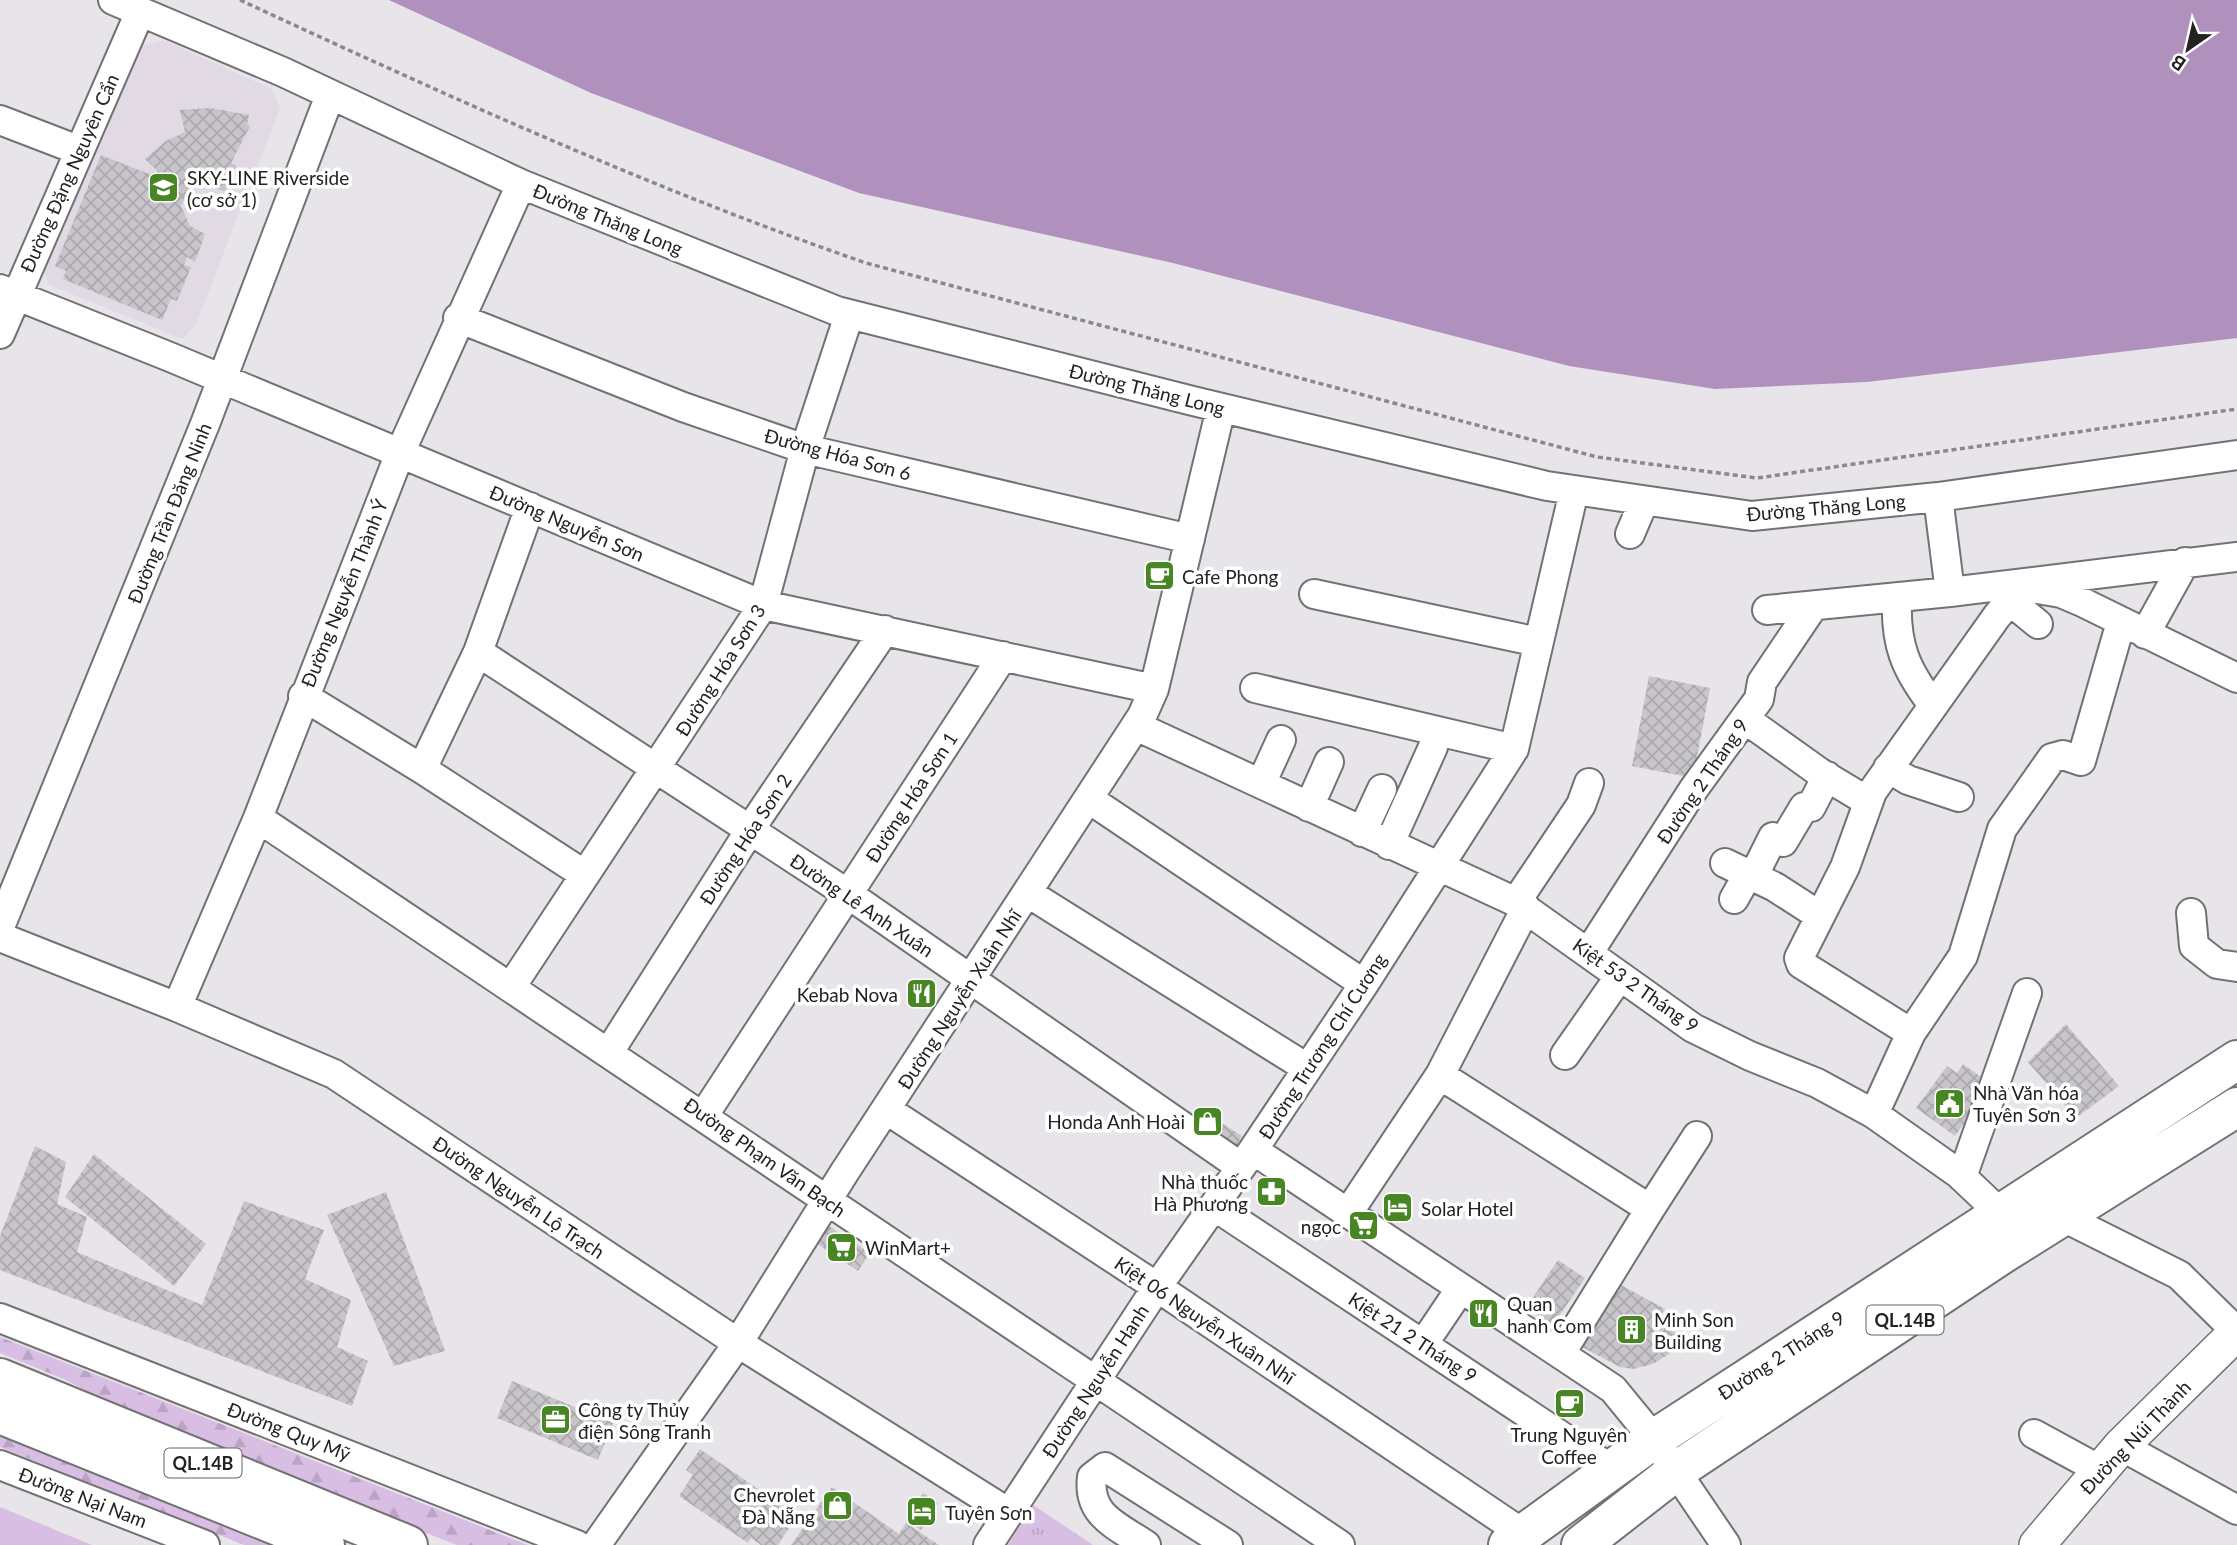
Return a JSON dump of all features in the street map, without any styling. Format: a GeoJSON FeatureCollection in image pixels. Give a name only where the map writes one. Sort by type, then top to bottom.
{"type":"FeatureCollection","features":[{"type":"Feature","properties":{"kind":"highway","name":"Đường 2 Tháng 9"},"geometry":{"type":"LineString","coordinates":[[1515,1539],[1654,1439],[2237,1060]]}},
{"type":"Feature","properties":{"kind":"highway","name":"Đường 2 Tháng 9"},"geometry":{"type":"LineString","coordinates":[[1581,1545],[1676,1471],[2001,1255],[2065,1218],[2237,1107]]}},
{"type":"Feature","properties":{"kind":"highway","name":"QL.14B"},"geometry":{"type":"LineString","coordinates":[[0,1378],[408,1545]]}},
{"type":"Feature","properties":{"kind":"highway","name":"QL.14B"},"geometry":{"type":"LineString","coordinates":[[0,1414],[325,1545]]}},
{"type":"Feature","properties":{"kind":"main road","name":"Đường Núi Thành"},"geometry":{"type":"LineString","coordinates":[[2037,1545],[2110,1458],[2237,1332]]}},
{"type":"Feature","properties":{"kind":"street","name":"Đường Thăng Long"},"geometry":{"type":"LineString","coordinates":[[113,0],[330,95],[521,184],[849,315],[1221,408],[1574,491],[1752,516],[1938,497],[2237,455]]}},
{"type":"Feature","properties":{"kind":"street","name":"Đường Đặng Nguyên Cẩn"},"geometry":{"type":"LineString","coordinates":[[0,334],[8,292],[78,150],[140,12]]}},
{"type":"Feature","properties":{"kind":"street","name":"Đường Trần Đăng Ninh"},"geometry":{"type":"LineString","coordinates":[[0,928],[222,380],[330,95]]}},
{"type":"Feature","properties":{"kind":"street"},"geometry":{"type":"LineString","coordinates":[[0,120],[78,150]]}},
{"type":"Feature","properties":{"kind":"street","name":"Đường Nguyễn Thành Ý"},"geometry":{"type":"LineString","coordinates":[[177,1007],[258,818],[303,696],[400,453],[458,318],[521,184]]}},
{"type":"Feature","properties":{"kind":"street","name":"Đường Nguyễn Sơn"},"geometry":{"type":"LineString","coordinates":[[8,292],[763,605],[1154,690]]}},
{"type":"Feature","properties":{"kind":"street","name":"Đường Hóa Sơn 3"},"geometry":{"type":"LineString","coordinates":[[511,987],[763,605],[805,449],[849,315]]}},
{"type":"Feature","properties":{"kind":"street","name":"Đường Hóa Sơn 6"},"geometry":{"type":"LineString","coordinates":[[458,318],[683,407],[805,449],[1190,538]]}},
{"type":"Feature","properties":{"kind":"street","name":"Đường Nguyễn Xuân Nhĩ"},"geometry":{"type":"LineString","coordinates":[[596,1545],[738,1343],[827,1200],[1136,726],[1154,690],[1221,408]]}},
{"type":"Feature","properties":{"kind":"street","name":"Đường Trương Chí Cương"},"geometry":{"type":"LineString","coordinates":[[1574,491],[1514,749],[1364,984],[1247,1159],[1348,1213],[1613,1389],[1654,1439],[1726,1545]]}},
{"type":"Feature","properties":{"kind":"street"},"geometry":{"type":"LineString","coordinates":[[1938,497],[1950,592]]}},
{"type":"Feature","properties":{"kind":"street"},"geometry":{"type":"LineString","coordinates":[[1630,534],[1644,501]]}},
{"type":"Feature","properties":{"kind":"street"},"geometry":{"type":"LineString","coordinates":[[422,769],[478,652],[530,507]]}},
{"type":"Feature","properties":{"kind":"street"},"geometry":{"type":"LineString","coordinates":[[1911,1033],[1817,975],[1801,964],[1799,958],[1852,850],[1867,801],[1888,768],[2014,591],[2185,562],[2237,557]]}},
{"type":"Feature","properties":{"kind":"street"},"geometry":{"type":"LineString","coordinates":[[1874,1114],[1911,1033],[1963,956],[2003,829],[2052,758],[2063,755],[2081,761],[2133,628],[2185,562]]}},
{"type":"Feature","properties":{"kind":"street"},"geometry":{"type":"LineString","coordinates":[[2014,591],[2038,624]]}},
{"type":"Feature","properties":{"kind":"street"},"geometry":{"type":"LineString","coordinates":[[1768,610],[1812,608],[1950,592],[2061,593],[2237,678]]}},
{"type":"Feature","properties":{"kind":"street"},"geometry":{"type":"LineString","coordinates":[[1314,594],[1538,642]]}},
{"type":"Feature","properties":{"kind":"street"},"geometry":{"type":"LineString","coordinates":[[1897,598],[1895,628],[1899,644],[1908,667],[1933,705]]}},
{"type":"Feature","properties":{"kind":"street","name":"Đường 2 Tháng 9"},"geometry":{"type":"LineString","coordinates":[[1589,952],[1693,790],[1759,699],[1762,682],[1812,608]]}},
{"type":"Feature","properties":{"kind":"street","name":"Đường Hóa Sơn 2"},"geometry":{"type":"LineString","coordinates":[[610,1052],[750,831],[885,630]]}},
{"type":"Feature","properties":{"kind":"street","name":"Đường Lê Anh Xuân"},"geometry":{"type":"LineString","coordinates":[[478,652],[1247,1159]]}},
{"type":"Feature","properties":{"kind":"street","name":"Đường Hóa Sơn 1"},"geometry":{"type":"LineString","coordinates":[[704,1115],[1003,656]]}},
{"type":"Feature","properties":{"kind":"street"},"geometry":{"type":"LineString","coordinates":[[1255,688],[1514,749]]}},
{"type":"Feature","properties":{"kind":"street"},"geometry":{"type":"LineString","coordinates":[[303,696],[422,769],[585,875]]}},
{"type":"Feature","properties":{"kind":"street"},"geometry":{"type":"LineString","coordinates":[[1745,719],[1867,801]]}},
{"type":"Feature","properties":{"kind":"street","name":"Kiệt 53 2 Tháng 9"},"geometry":{"type":"LineString","coordinates":[[1136,726],[1521,905],[1693,1028],[1750,1056],[1817,1083],[1874,1114],[1962,1177],[2000,1213]]}},
{"type":"Feature","properties":{"kind":"street"},"geometry":{"type":"LineString","coordinates":[[1261,784],[1281,740]]}},
{"type":"Feature","properties":{"kind":"street"},"geometry":{"type":"LineString","coordinates":[[1389,845],[1433,747]]}},
{"type":"Feature","properties":{"kind":"street"},"geometry":{"type":"LineString","coordinates":[[1310,807],[1329,762]]}},
{"type":"Feature","properties":{"kind":"street"},"geometry":{"type":"LineString","coordinates":[[1888,768],[1908,780],[1959,797]]}},
{"type":"Feature","properties":{"kind":"street"},"geometry":{"type":"LineString","coordinates":[[1734,899],[1742,871],[1773,837],[1783,842],[1804,807],[1811,807],[1827,776]]}},
{"type":"Feature","properties":{"kind":"street"},"geometry":{"type":"LineString","coordinates":[[1348,1213],[1440,1075],[1521,905],[1581,805],[1589,783]]}},
{"type":"Feature","properties":{"kind":"street"},"geometry":{"type":"LineString","coordinates":[[1362,832],[1382,789]]}},
{"type":"Feature","properties":{"kind":"street"},"geometry":{"type":"LineString","coordinates":[[1090,799],[1364,984]]}},
{"type":"Feature","properties":{"kind":"street","name":"Đường Phạm Văn Bạch"},"geometry":{"type":"LineString","coordinates":[[258,818],[704,1115],[1340,1545]]}},
{"type":"Feature","properties":{"kind":"street"},"geometry":{"type":"LineString","coordinates":[[1742,871],[1820,916]]}},
{"type":"Feature","properties":{"kind":"street"},"geometry":{"type":"LineString","coordinates":[[1028,893],[1307,1068]]}},
{"type":"Feature","properties":{"kind":"street"},"geometry":{"type":"LineString","coordinates":[[2191,913],[2194,946],[2217,964],[2237,967]]}},
{"type":"Feature","properties":{"kind":"street","name":"Đường Nguyễn Lộ Trạch"},"geometry":{"type":"LineString","coordinates":[[0,937],[177,1007],[334,1074],[738,1343],[1009,1513]]}},
{"type":"Feature","properties":{"kind":"street"},"geometry":{"type":"LineString","coordinates":[[1565,1055],[1620,976]]}},
{"type":"Feature","properties":{"kind":"street"},"geometry":{"type":"LineString","coordinates":[[1962,1177],[2027,993]]}},
{"type":"Feature","properties":{"kind":"street"},"geometry":{"type":"LineString","coordinates":[[1440,1075],[1650,1209]]}},
{"type":"Feature","properties":{"kind":"street","name":"Kiệt 06 Nguyễn Xuân Nhĩ"},"geometry":{"type":"LineString","coordinates":[[887,1110],[1157,1287],[1515,1539]]}},
{"type":"Feature","properties":{"kind":"street"},"geometry":{"type":"LineString","coordinates":[[1561,1353],[1697,1136]]}},
{"type":"Feature","properties":{"kind":"street","name":"Đường Nguyễn Hanh"},"geometry":{"type":"LineString","coordinates":[[988,1545],[1157,1287],[1247,1159]]}},
{"type":"Feature","properties":{"kind":"street","name":"Kiệt 21 2 Tháng 9"},"geometry":{"type":"LineString","coordinates":[[1214,1206],[1611,1469]]}},
{"type":"Feature","properties":{"kind":"street"},"geometry":{"type":"LineString","coordinates":[[2065,1218],[2179,1275],[2237,1332]]}},
{"type":"Feature","properties":{"kind":"street"},"geometry":{"type":"LineString","coordinates":[[1424,1343],[1461,1288]]}},
{"type":"Feature","properties":{"kind":"street","name":"Đường Quy Mỹ"},"geometry":{"type":"LineString","coordinates":[[0,1318],[578,1545]]}},
{"type":"Feature","properties":{"kind":"street"},"geometry":{"type":"LineString","coordinates":[[2034,1434],[2110,1458],[2237,1510]]}},
{"type":"Feature","properties":{"kind":"street","name":"Đường Nại Nam"},"geometry":{"type":"LineString","coordinates":[[0,1465],[205,1545]]}},
{"type":"Feature","properties":{"kind":"street"},"geometry":{"type":"LineString","coordinates":[[1146,1545],[1099,1513],[1089,1496],[1092,1478],[1105,1467],[1228,1545]]}},
{"type":"Feature","properties":{"kind":"path"},"geometry":{"type":"LineString","coordinates":[[240,0],[412,79],[613,166],[775,232],[866,263],[1597,457],[1757,478],[2237,409]]}},
{"type":"Feature","properties":{"kind":"shaded area"},"geometry":{"type":"Polygon","coordinates":[[[389,0],[2237,0],[2237,338],[1867,382],[1715,389],[1569,366],[1173,263],[859,193],[591,93],[389,0]]]}},
{"type":"Feature","properties":{"kind":"shaded area","name":"SKY-LINE Riverside (cơ sở 1)"},"geometry":{"type":"Polygon","coordinates":[[[163,40],[272,89],[280,108],[196,324],[183,339],[49,285],[43,268],[143,46],[163,40]]]}},
{"type":"Feature","properties":{"kind":"green space"},"geometry":{"type":"Polygon","coordinates":[[[0,1337],[528,1545],[457,1545],[151,1426],[66,1380],[0,1353],[0,1337]]]}},
{"type":"Feature","properties":{"kind":"green space"},"geometry":{"type":"Polygon","coordinates":[[[0,1431],[286,1545],[244,1545],[0,1447],[0,1431]]]}},
{"type":"Feature","properties":{"kind":"green space"},"geometry":{"type":"Polygon","coordinates":[[[1033,1505],[1093,1545],[1008,1545],[1033,1505]]]}},
{"type":"Feature","properties":{"kind":"green space"},"geometry":{"type":"Polygon","coordinates":[[[0,1507],[92,1545],[0,1545],[0,1507]]]}},
{"type":"Feature","properties":{"kind":"building"},"geometry":{"type":"Polygon","coordinates":[[[210,108],[249,115],[247,124],[250,126],[231,163],[236,166],[225,191],[200,185],[189,189],[181,206],[190,226],[205,234],[195,262],[187,257],[184,265],[191,267],[177,301],[171,299],[162,320],[63,279],[66,271],[55,266],[101,155],[154,176],[158,171],[145,159],[166,141],[185,132],[180,110],[210,108]]]}},
{"type":"Feature","properties":{"kind":"building"},"geometry":{"type":"Polygon","coordinates":[[[1649,676],[1710,688],[1693,778],[1632,766],[1649,676]]]}},
{"type":"Feature","properties":{"kind":"building"},"geometry":{"type":"Polygon","coordinates":[[[2066,1024],[2119,1086],[2076,1118],[2028,1062],[2066,1024]]]}},
{"type":"Feature","properties":{"kind":"building"},"geometry":{"type":"Polygon","coordinates":[[[1963,1064],[1992,1085],[1955,1136],[1916,1108],[1947,1066],[1957,1073],[1963,1064]]]}},
{"type":"Feature","properties":{"kind":"building"},"geometry":{"type":"Polygon","coordinates":[[[1204,1112],[1242,1136],[1236,1146],[1198,1122],[1204,1112]]]}},
{"type":"Feature","properties":{"kind":"building"},"geometry":{"type":"Polygon","coordinates":[[[35,1146],[66,1162],[57,1204],[87,1217],[77,1252],[202,1305],[244,1201],[324,1230],[305,1279],[351,1300],[337,1347],[368,1361],[352,1406],[0,1270],[0,1236],[35,1146]]]}},
{"type":"Feature","properties":{"kind":"building"},"geometry":{"type":"Polygon","coordinates":[[[94,1154],[206,1244],[174,1286],[65,1197],[94,1154]]]}},
{"type":"Feature","properties":{"kind":"building"},"geometry":{"type":"Polygon","coordinates":[[[386,1192],[445,1351],[394,1366],[327,1215],[386,1192]]]}},
{"type":"Feature","properties":{"kind":"building","name":"WinMart+"},"geometry":{"type":"Polygon","coordinates":[[[826,1224],[870,1253],[858,1271],[814,1242],[826,1224]]]}},
{"type":"Feature","properties":{"kind":"building"},"geometry":{"type":"Polygon","coordinates":[[[1558,1260],[1585,1278],[1553,1325],[1526,1308],[1558,1260]]]}},
{"type":"Feature","properties":{"kind":"building","name":"Minh Son Building"},"geometry":{"type":"Polygon","coordinates":[[[1621,1285],[1665,1309],[1656,1323],[1682,1336],[1669,1354],[1653,1364],[1633,1369],[1620,1367],[1582,1347],[1621,1285]]]}},
{"type":"Feature","properties":{"kind":"building","name":"Công ty Thủy điện Sông Tranh"},"geometry":{"type":"Polygon","coordinates":[[[512,1381],[613,1423],[598,1460],[497,1418],[512,1381]]]}},
{"type":"Feature","properties":{"kind":"building"},"geometry":{"type":"Polygon","coordinates":[[[700,1449],[797,1516],[778,1545],[761,1545],[751,1538],[748,1543],[679,1496],[693,1475],[686,1470],[700,1449]]]}},
{"type":"Feature","properties":{"kind":"building","name":"Chevrolet Đà Nẵng"},"geometry":{"type":"Polygon","coordinates":[[[832,1487],[899,1534],[906,1523],[939,1545],[791,1545],[832,1487]]]}},
{"type":"Feature","properties":{"kind":"building","name":"Tuyên Sơn"},"geometry":{"type":"Polygon","coordinates":[[[923,1493],[938,1503],[921,1530],[906,1521],[923,1493]]]}},
{"type":"Feature","properties":{"kind":"place","name":"SKY-LINE Riverside (cơ sở 1)"},"geometry":{"type":"Point","coordinates":[164,188]}},
{"type":"Feature","properties":{"kind":"place","name":"Cafe Phong"},"geometry":{"type":"Point","coordinates":[1159,576]}},
{"type":"Feature","properties":{"kind":"place","name":"Kebab Nova"},"geometry":{"type":"Point","coordinates":[921,994]}},
{"type":"Feature","properties":{"kind":"place","name":"Nhà Văn hóa Tuyên Sơn 3"},"geometry":{"type":"Point","coordinates":[1950,1103]}},
{"type":"Feature","properties":{"kind":"place","name":"Honda Anh Hoài"},"geometry":{"type":"Point","coordinates":[1208,1121]}},
{"type":"Feature","properties":{"kind":"place","name":"Nhà thuốc Hà Phương"},"geometry":{"type":"Point","coordinates":[1271,1192]}},
{"type":"Feature","properties":{"kind":"place","name":"Solar Hotel"},"geometry":{"type":"Point","coordinates":[1398,1208]}},
{"type":"Feature","properties":{"kind":"place","name":"ngọc"},"geometry":{"type":"Point","coordinates":[1364,1226]}},
{"type":"Feature","properties":{"kind":"place","name":"WinMart+"},"geometry":{"type":"Point","coordinates":[842,1247]}},
{"type":"Feature","properties":{"kind":"place","name":"Quan hanh Com"},"geometry":{"type":"Point","coordinates":[1484,1314]}},
{"type":"Feature","properties":{"kind":"place","name":"Minh Son Building"},"geometry":{"type":"Point","coordinates":[1631,1330]}},
{"type":"Feature","properties":{"kind":"place","name":"Trung Nguyên Coffee"},"geometry":{"type":"Point","coordinates":[1569,1403]}},
{"type":"Feature","properties":{"kind":"place","name":"Công ty Thủy điện Sông Tranh"},"geometry":{"type":"Point","coordinates":[555,1420]}},
{"type":"Feature","properties":{"kind":"place","name":"Chevrolet Đà Nẵng"},"geometry":{"type":"Point","coordinates":[838,1505]}},
{"type":"Feature","properties":{"kind":"place","name":"Tuyên Sơn"},"geometry":{"type":"Point","coordinates":[922,1512]}}]}
